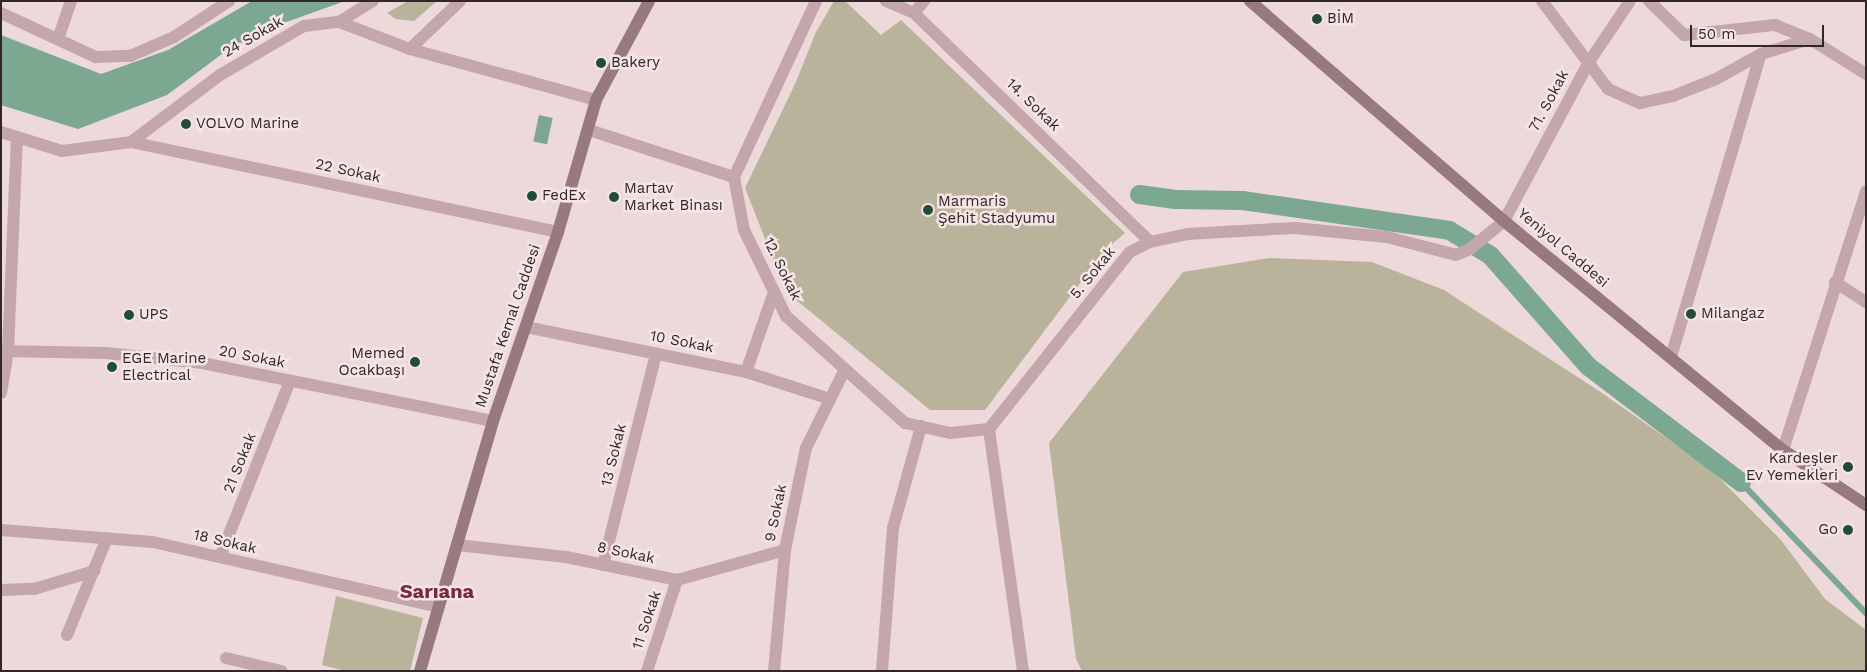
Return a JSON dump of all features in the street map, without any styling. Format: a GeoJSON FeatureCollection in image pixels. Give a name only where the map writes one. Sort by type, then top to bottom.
{"type":"FeatureCollection","features":[{"type":"Feature","properties":{"kind":"street"},"geometry":{"type":"LineString","coordinates":[[58,40],[71,1]]}},
{"type":"Feature","properties":{"kind":"street"},"geometry":{"type":"LineString","coordinates":[[1,13],[96,57],[130,56],[174,37],[229,1]]}},
{"type":"Feature","properties":{"kind":"street"},"geometry":{"type":"LineString","coordinates":[[338,22],[373,1]]}},
{"type":"Feature","properties":{"kind":"street"},"geometry":{"type":"LineString","coordinates":[[410,49],[460,1]]}},
{"type":"Feature","properties":{"kind":"street","name":"Mustafa Kemal Caddesi"},"geometry":{"type":"LineString","coordinates":[[420,671],[493,421],[558,232],[589,130],[596,100],[649,1]]}},
{"type":"Feature","properties":{"kind":"street"},"geometry":{"type":"LineString","coordinates":[[589,130],[734,177],[816,1]]}},
{"type":"Feature","properties":{"kind":"street","name":"14. Sokak"},"geometry":{"type":"LineString","coordinates":[[886,1],[914,13],[1150,242]]}},
{"type":"Feature","properties":{"kind":"street"},"geometry":{"type":"LineString","coordinates":[[914,13],[924,1]]}},
{"type":"Feature","properties":{"kind":"street","name":"Yeniyol Caddesi"},"geometry":{"type":"LineString","coordinates":[[1250,1],[1504,221],[1671,356],[1783,450],[1866,505]]}},
{"type":"Feature","properties":{"kind":"street"},"geometry":{"type":"LineString","coordinates":[[1542,1],[1608,89],[1640,103],[1673,96],[1716,78],[1761,54],[1810,39]]}},
{"type":"Feature","properties":{"kind":"street","name":"71. Sokak"},"geometry":{"type":"LineString","coordinates":[[1504,221],[1589,62],[1630,1]]}},
{"type":"Feature","properties":{"kind":"street"},"geometry":{"type":"LineString","coordinates":[[1649,1],[1684,35],[1775,25],[1810,39],[1866,74]]}},
{"type":"Feature","properties":{"kind":"street","name":"24 Sokak"},"geometry":{"type":"LineString","coordinates":[[1,132],[62,151],[131,142],[228,70],[304,26],[338,22],[410,49],[596,100]]}},
{"type":"Feature","properties":{"kind":"street"},"geometry":{"type":"LineString","coordinates":[[1671,356],[1761,54]]}},
{"type":"Feature","properties":{"kind":"street"},"geometry":{"type":"LineString","coordinates":[[1,393],[17,138]]}},
{"type":"Feature","properties":{"kind":"street","name":"22 Sokak"},"geometry":{"type":"LineString","coordinates":[[131,142],[558,232]]}},
{"type":"Feature","properties":{"kind":"street","name":"12. Sokak"},"geometry":{"type":"LineString","coordinates":[[734,177],[744,230],[786,316],[844,371],[905,423],[950,433],[988,429]]}},
{"type":"Feature","properties":{"kind":"street"},"geometry":{"type":"LineString","coordinates":[[1783,450],[1835,282],[1866,190]]}},
{"type":"Feature","properties":{"kind":"street","name":"5. Sokak"},"geometry":{"type":"LineString","coordinates":[[988,429],[1130,252],[1150,242],[1186,234],[1295,228],[1388,237],[1456,255],[1470,250],[1504,221]]}},
{"type":"Feature","properties":{"kind":"street"},"geometry":{"type":"LineString","coordinates":[[1835,282],[1866,302]]}},
{"type":"Feature","properties":{"kind":"street"},"geometry":{"type":"LineString","coordinates":[[746,372],[774,292]]}},
{"type":"Feature","properties":{"kind":"street","name":"10 Sokak"},"geometry":{"type":"LineString","coordinates":[[526,327],[746,372],[830,399]]}},
{"type":"Feature","properties":{"kind":"street","name":"20 Sokak"},"geometry":{"type":"LineString","coordinates":[[5,351],[106,354],[202,363],[493,421]]}},
{"type":"Feature","properties":{"kind":"street","name":"13 Sokak"},"geometry":{"type":"LineString","coordinates":[[603,565],[656,354]]}},
{"type":"Feature","properties":{"kind":"street","name":"9 Sokak"},"geometry":{"type":"LineString","coordinates":[[774,671],[785,550],[806,448],[844,371]]}},
{"type":"Feature","properties":{"kind":"street","name":"21 Sokak"},"geometry":{"type":"LineString","coordinates":[[220,557],[290,381]]}},
{"type":"Feature","properties":{"kind":"street"},"geometry":{"type":"LineString","coordinates":[[882,671],[893,528],[921,426]]}},
{"type":"Feature","properties":{"kind":"street"},"geometry":{"type":"LineString","coordinates":[[988,429],[1023,671]]}},
{"type":"Feature","properties":{"kind":"street","name":"18 Sokak"},"geometry":{"type":"LineString","coordinates":[[1,530],[153,542],[438,607]]}},
{"type":"Feature","properties":{"kind":"street"},"geometry":{"type":"LineString","coordinates":[[67,635],[107,538]]}},
{"type":"Feature","properties":{"kind":"street","name":"8 Sokak"},"geometry":{"type":"LineString","coordinates":[[457,544],[603,565],[678,580],[785,550]]}},
{"type":"Feature","properties":{"kind":"street"},"geometry":{"type":"LineString","coordinates":[[1,590],[34,589],[94,571]]}},
{"type":"Feature","properties":{"kind":"street","name":"11 Sokak"},"geometry":{"type":"LineString","coordinates":[[647,671],[678,580]]}},
{"type":"Feature","properties":{"kind":"street"},"geometry":{"type":"LineString","coordinates":[[226,658],[281,671]]}},
{"type":"Feature","properties":{"kind":"shaded area"},"geometry":{"type":"Polygon","coordinates":[[[252,1],[345,1],[281,24],[230,48],[167,95],[78,129],[1,105],[1,35],[101,74],[168,50],[252,1]]]}},
{"type":"Feature","properties":{"kind":"shaded area"},"geometry":{"type":"Polygon","coordinates":[[[408,1],[437,1],[414,21],[396,19],[387,13],[408,1]]]}},
{"type":"Feature","properties":{"kind":"shaded area","name":"Marmaris Şehit Stadyumu"},"geometry":{"type":"Polygon","coordinates":[[[834,1],[845,1],[881,35],[901,20],[1125,233],[1105,250],[985,410],[930,410],[795,299],[780,277],[745,188],[795,84],[816,32],[834,1]]]}},
{"type":"Feature","properties":{"kind":"shaded area"},"geometry":{"type":"Polygon","coordinates":[[[539,115],[553,118],[547,144],[533,141],[539,115]]]}},
{"type":"Feature","properties":{"kind":"shaded area"},"geometry":{"type":"Polygon","coordinates":[[[1269,258],[1372,262],[1444,290],[1602,393],[1708,467],[1781,540],[1825,599],[1866,630],[1866,671],[1082,671],[1076,659],[1049,443],[1183,272],[1269,258]]]}},
{"type":"Feature","properties":{"kind":"shaded area"},"geometry":{"type":"Polygon","coordinates":[[[336,596],[423,618],[410,671],[346,671],[322,665],[336,596]]]}},
{"type":"Feature","properties":{"kind":"waterway"},"geometry":{"type":"LineString","coordinates":[[1139,194],[1175,199],[1242,200],[1449,230],[1490,255],[1588,366],[1741,482]]}},
{"type":"Feature","properties":{"kind":"waterway"},"geometry":{"type":"LineString","coordinates":[[1741,482],[1866,613]]}},
{"type":"Feature","properties":{"kind":"place","name":"BİM"},"geometry":{"type":"Point","coordinates":[1317,19]}},
{"type":"Feature","properties":{"kind":"place","name":"Bakery"},"geometry":{"type":"Point","coordinates":[601,63]}},
{"type":"Feature","properties":{"kind":"place","name":"VOLVO Marine"},"geometry":{"type":"Point","coordinates":[186,124]}},
{"type":"Feature","properties":{"kind":"place","name":"FedEx"},"geometry":{"type":"Point","coordinates":[532,196]}},
{"type":"Feature","properties":{"kind":"place","name":"Martav Market Binası"},"geometry":{"type":"Point","coordinates":[614,197]}},
{"type":"Feature","properties":{"kind":"place","name":"Marmaris Şehit Stadyumu"},"geometry":{"type":"Point","coordinates":[928,210]}},
{"type":"Feature","properties":{"kind":"place","name":"Milangaz"},"geometry":{"type":"Point","coordinates":[1691,314]}},
{"type":"Feature","properties":{"kind":"place","name":"UPS"},"geometry":{"type":"Point","coordinates":[129,315]}},
{"type":"Feature","properties":{"kind":"place","name":"Memed Ocakbaşı"},"geometry":{"type":"Point","coordinates":[415,362]}},
{"type":"Feature","properties":{"kind":"place","name":"EGE Marine Electrical"},"geometry":{"type":"Point","coordinates":[112,367]}},
{"type":"Feature","properties":{"kind":"place","name":"Kardeşler Ev Yemekleri"},"geometry":{"type":"Point","coordinates":[1848,467]}},
{"type":"Feature","properties":{"kind":"place","name":"Go"},"geometry":{"type":"Point","coordinates":[1848,530]}},
{"type":"Feature","properties":{"kind":"district","name":"Sarıana"},"geometry":{"type":"Point","coordinates":[437,591]}}]}
